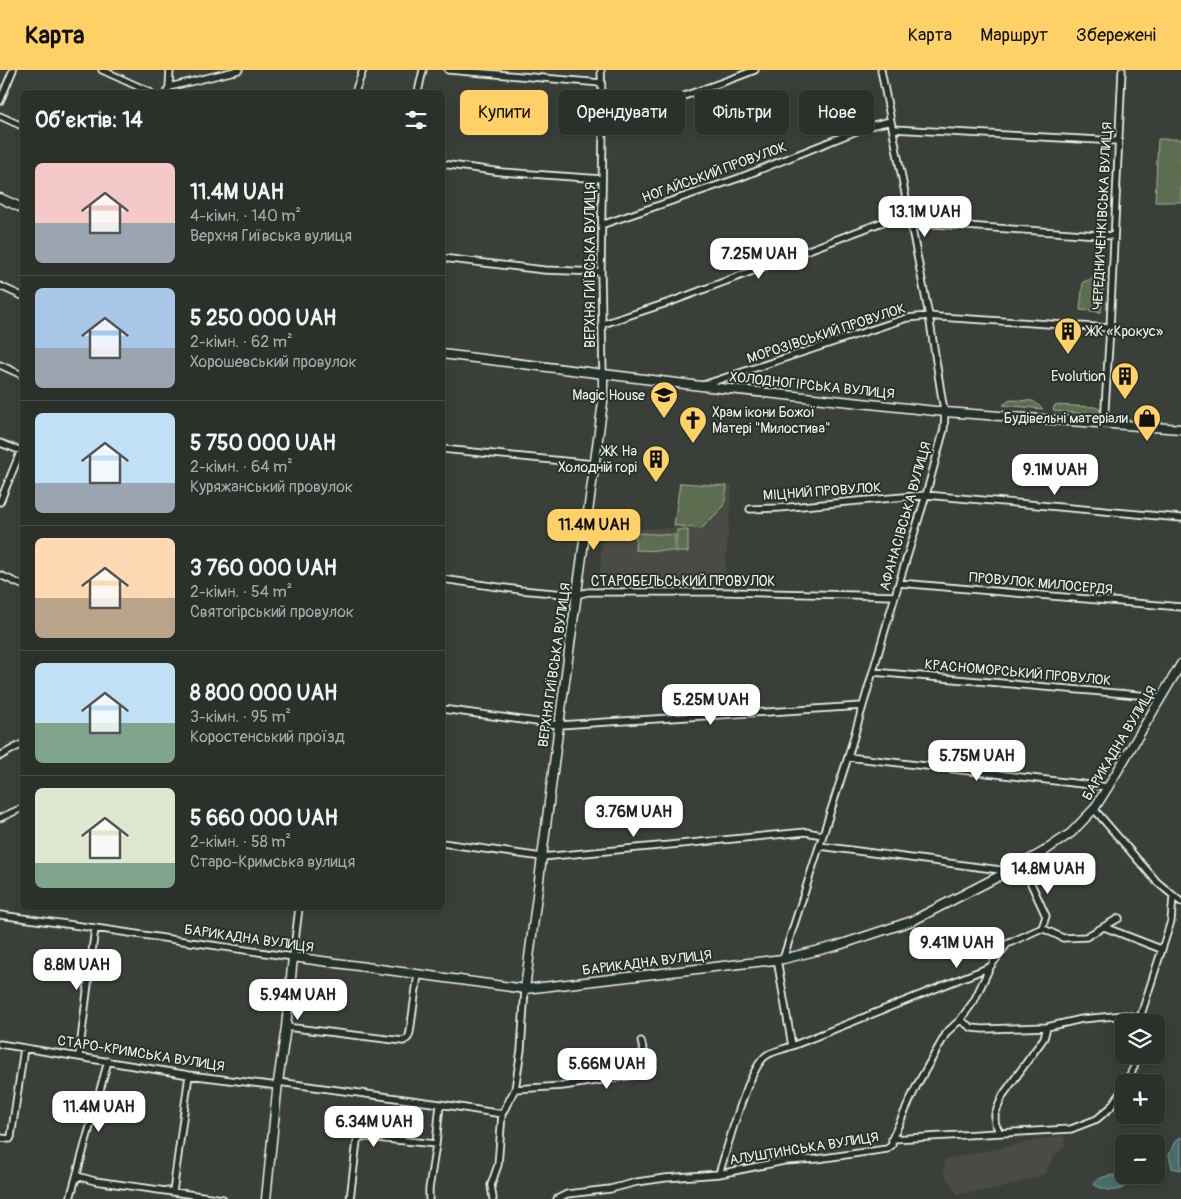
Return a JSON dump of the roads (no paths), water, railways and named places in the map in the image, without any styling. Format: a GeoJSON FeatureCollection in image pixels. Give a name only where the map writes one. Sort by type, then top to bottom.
{"type":"FeatureCollection","features":[{"type":"Feature","properties":{"kind":"street"},"geometry":{"type":"LineString","coordinates":[[0,101],[13,70]]}},
{"type":"Feature","properties":{"kind":"street"},"geometry":{"type":"LineString","coordinates":[[102,70],[146,90]]}},
{"type":"Feature","properties":{"kind":"street"},"geometry":{"type":"LineString","coordinates":[[170,70],[168,90],[239,70]]}},
{"type":"Feature","properties":{"kind":"street"},"geometry":{"type":"LineString","coordinates":[[356,90],[363,70]]}},
{"type":"Feature","properties":{"kind":"street"},"geometry":{"type":"LineString","coordinates":[[418,90],[423,70]]}},
{"type":"Feature","properties":{"kind":"street"},"geometry":{"type":"LineString","coordinates":[[448,70],[601,83]]}},
{"type":"Feature","properties":{"kind":"street","name":"ВЕРХНЯ ГИЇВСЬКА ВУЛИЦЯ"},"geometry":{"type":"LineString","coordinates":[[601,70],[601,90]]}},
{"type":"Feature","properties":{"kind":"street"},"geometry":{"type":"LineString","coordinates":[[685,96],[755,70]]}},
{"type":"Feature","properties":{"kind":"street","name":"АФАНАСІВСЬКА ВУЛИЦЯ"},"geometry":{"type":"LineString","coordinates":[[792,1046],[780,959],[820,846],[848,757],[926,496],[944,429],[945,412],[930,316],[881,70]]}},
{"type":"Feature","properties":{"kind":"street","name":"ЧЕРЕДНИЧЕНКІВСЬКА ВУЛИЦЯ"},"geometry":{"type":"LineString","coordinates":[[1104,424],[1122,70]]}},
{"type":"Feature","properties":{"kind":"street"},"geometry":{"type":"LineString","coordinates":[[0,116],[20,125]]}},
{"type":"Feature","properties":{"kind":"street","name":"НОГАЙСЬКИЙ ПРОВУЛОК"},"geometry":{"type":"LineString","coordinates":[[601,225],[739,178],[869,126],[891,120]]}},
{"type":"Feature","properties":{"kind":"street"},"geometry":{"type":"LineString","coordinates":[[893,129],[1118,141]]}},
{"type":"Feature","properties":{"kind":"street","name":"ВЕРХНЯ ГИЇВСЬКА ВУЛИЦЯ"},"geometry":{"type":"LineString","coordinates":[[492,1199],[491,1185],[498,1165],[502,1114],[515,1089],[521,1050],[525,989],[603,402],[601,272],[602,135]]}},
{"type":"Feature","properties":{"kind":"street"},"geometry":{"type":"LineString","coordinates":[[445,164],[502,172],[602,179]]}},
{"type":"Feature","properties":{"kind":"street"},"geometry":{"type":"LineString","coordinates":[[0,198],[20,207]]}},
{"type":"Feature","properties":{"kind":"street"},"geometry":{"type":"LineString","coordinates":[[603,324],[673,301],[880,223],[909,214]]}},
{"type":"Feature","properties":{"kind":"street"},"geometry":{"type":"LineString","coordinates":[[912,228],[936,224],[1114,236]]}},
{"type":"Feature","properties":{"kind":"street"},"geometry":{"type":"LineString","coordinates":[[445,258],[544,270],[601,272]]}},
{"type":"Feature","properties":{"kind":"street"},"geometry":{"type":"LineString","coordinates":[[0,286],[20,295]]}},
{"type":"Feature","properties":{"kind":"street","name":"МОРОЗІВСЬКИЙ ПРОВУЛОК"},"geometry":{"type":"LineString","coordinates":[[701,386],[906,318],[930,316],[1110,328]]}},
{"type":"Feature","properties":{"kind":"street","name":"ХОЛОДНОГІРСЬКА ВУЛИЦЯ"},"geometry":{"type":"LineString","coordinates":[[445,354],[603,375],[945,412],[1181,429]]}},
{"type":"Feature","properties":{"kind":"street"},"geometry":{"type":"LineString","coordinates":[[0,366],[20,374]]}},
{"type":"Feature","properties":{"kind":"street"},"geometry":{"type":"LineString","coordinates":[[0,443],[20,449]]}},
{"type":"Feature","properties":{"kind":"street"},"geometry":{"type":"LineString","coordinates":[[445,449],[594,464]]}},
{"type":"Feature","properties":{"kind":"street"},"geometry":{"type":"LineString","coordinates":[[0,502],[20,455]]}},
{"type":"Feature","properties":{"kind":"street","name":"МІЦНИЙ ПРОВУЛОК"},"geometry":{"type":"LineString","coordinates":[[750,509],[926,496],[1181,518]]}},
{"type":"Feature","properties":{"kind":"street"},"geometry":{"type":"LineString","coordinates":[[0,575],[20,584]]}},
{"type":"Feature","properties":{"kind":"street","name":"СТАРОБЕЛЬСЬКИЙ ПРОВУЛОК"},"geometry":{"type":"LineString","coordinates":[[445,579],[520,590],[576,595],[588,592],[726,592],[895,596]]}},
{"type":"Feature","properties":{"kind":"street","name":"ПРОВУЛОК МИЛОСЕРДЯ"},"geometry":{"type":"LineString","coordinates":[[899,583],[1181,607]]}},
{"type":"Feature","properties":{"kind":"street","name":"БАРИКАДНА ВУЛИЦЯ"},"geometry":{"type":"LineString","coordinates":[[0,915],[525,989],[780,959],[836,946],[912,921],[1044,852],[1072,833],[1094,809],[1181,664]]}},
{"type":"Feature","properties":{"kind":"street","name":"КРАСНОМОРСЬКИЙ ПРОВУЛОК"},"geometry":{"type":"LineString","coordinates":[[873,672],[1162,697]]}},
{"type":"Feature","properties":{"kind":"street"},"geometry":{"type":"LineString","coordinates":[[445,709],[559,725],[862,706]]}},
{"type":"Feature","properties":{"kind":"street"},"geometry":{"type":"LineString","coordinates":[[0,756],[20,745]]}},
{"type":"Feature","properties":{"kind":"street"},"geometry":{"type":"LineString","coordinates":[[848,757],[1108,787]]}},
{"type":"Feature","properties":{"kind":"street"},"geometry":{"type":"LineString","coordinates":[[0,818],[20,809]]}},
{"type":"Feature","properties":{"kind":"street"},"geometry":{"type":"LineString","coordinates":[[1094,809],[1157,882],[1181,902]]}},
{"type":"Feature","properties":{"kind":"street"},"geometry":{"type":"LineString","coordinates":[[445,843],[542,857],[806,832],[822,835]]}},
{"type":"Feature","properties":{"kind":"street"},"geometry":{"type":"LineString","coordinates":[[820,846],[1009,871]]}},
{"type":"Feature","properties":{"kind":"street"},"geometry":{"type":"LineString","coordinates":[[892,1139],[917,1084],[947,1032],[960,1020],[974,1001],[990,966],[1007,944],[1042,928],[1046,916],[1022,864]]}},
{"type":"Feature","properties":{"kind":"street"},"geometry":{"type":"LineString","coordinates":[[1142,1014],[1170,921],[1173,896]]}},
{"type":"Feature","properties":{"kind":"street"},"geometry":{"type":"LineString","coordinates":[[266,1199],[298,910]]}},
{"type":"Feature","properties":{"kind":"street"},"geometry":{"type":"LineString","coordinates":[[1042,928],[1063,938],[1086,937],[1119,918]]}},
{"type":"Feature","properties":{"kind":"street"},"geometry":{"type":"LineString","coordinates":[[1104,927],[1161,949]]}},
{"type":"Feature","properties":{"kind":"street"},"geometry":{"type":"LineString","coordinates":[[79,1056],[95,928]]}},
{"type":"Feature","properties":{"kind":"street"},"geometry":{"type":"LineString","coordinates":[[719,1174],[746,1089],[757,1066],[766,1056],[990,966]]}},
{"type":"Feature","properties":{"kind":"street"},"geometry":{"type":"LineString","coordinates":[[286,1027],[406,1040],[410,1032],[418,974]]}},
{"type":"Feature","properties":{"kind":"street"},"geometry":{"type":"LineString","coordinates":[[960,1020],[972,1028],[983,1029],[1047,1027],[1082,1019],[1115,1016]]}},
{"type":"Feature","properties":{"kind":"street"},"geometry":{"type":"LineString","coordinates":[[1000,1133],[995,1123],[995,1114],[1003,1094],[1044,1038],[1047,1027]]}},
{"type":"Feature","properties":{"kind":"street"},"geometry":{"type":"LineString","coordinates":[[515,1089],[564,1086],[647,1073],[648,1069],[641,1041]]}},
{"type":"Feature","properties":{"kind":"street","name":"СТАРО-КРИМСЬКА ВУЛИЦЯ"},"geometry":{"type":"LineString","coordinates":[[0,1044],[189,1075],[440,1104],[502,1114]]}},
{"type":"Feature","properties":{"kind":"street"},"geometry":{"type":"LineString","coordinates":[[0,1138],[10,1139],[11,1137],[24,1048]]}},
{"type":"Feature","properties":{"kind":"street"},"geometry":{"type":"LineString","coordinates":[[70,1199],[108,1061]]}},
{"type":"Feature","properties":{"kind":"street"},"geometry":{"type":"LineString","coordinates":[[173,1192],[189,1075]]}},
{"type":"Feature","properties":{"kind":"street","name":"АЛУШТИНСЬКА ВУЛИЦЯ"},"geometry":{"type":"LineString","coordinates":[[556,1199],[567,1194],[610,1189],[637,1182],[719,1174],[784,1161],[817,1159],[886,1149],[892,1145],[892,1139],[1071,1129],[1097,1119],[1110,1108],[1115,1100]]}},
{"type":"Feature","properties":{"kind":"street"},"geometry":{"type":"LineString","coordinates":[[429,1199],[440,1104]]}},
{"type":"Feature","properties":{"kind":"street"},"geometry":{"type":"LineString","coordinates":[[350,1199],[358,1137],[365,1136],[436,1144]]}},
{"type":"Feature","properties":{"kind":"street"},"geometry":{"type":"LineString","coordinates":[[77,1176],[95,1181],[223,1199]]}},
{"type":"Feature","properties":{"kind":"water"},"geometry":{"type":"Polygon","coordinates":[[[1181,1137],[1181,1170],[1172,1168],[1169,1155],[1175,1141],[1181,1137]]]}},
{"type":"Feature","properties":{"kind":"water"},"geometry":{"type":"Polygon","coordinates":[[[1115,1175],[1115,1184],[1128,1184],[1118,1190],[1095,1186],[1094,1183],[1097,1180],[1115,1175]]]}},
{"type":"Feature","properties":{"kind":"place","name":"ЖК «Крокус»"},"geometry":{"type":"Point","coordinates":[1068,355]}},
{"type":"Feature","properties":{"kind":"place","name":"Evolution"},"geometry":{"type":"Point","coordinates":[1125,400]}},
{"type":"Feature","properties":{"kind":"place","name":"Magic House"},"geometry":{"type":"Point","coordinates":[664,419]}},
{"type":"Feature","properties":{"kind":"place","name":"Будівельні матеріали"},"geometry":{"type":"Point","coordinates":[1147,442]}},
{"type":"Feature","properties":{"kind":"place","name":"Храм ікони Божої Матері \"Милостива\""},"geometry":{"type":"Point","coordinates":[693,444]}},
{"type":"Feature","properties":{"kind":"place","name":"ЖК На Холодній горі"},"geometry":{"type":"Point","coordinates":[656,483]}}]}
